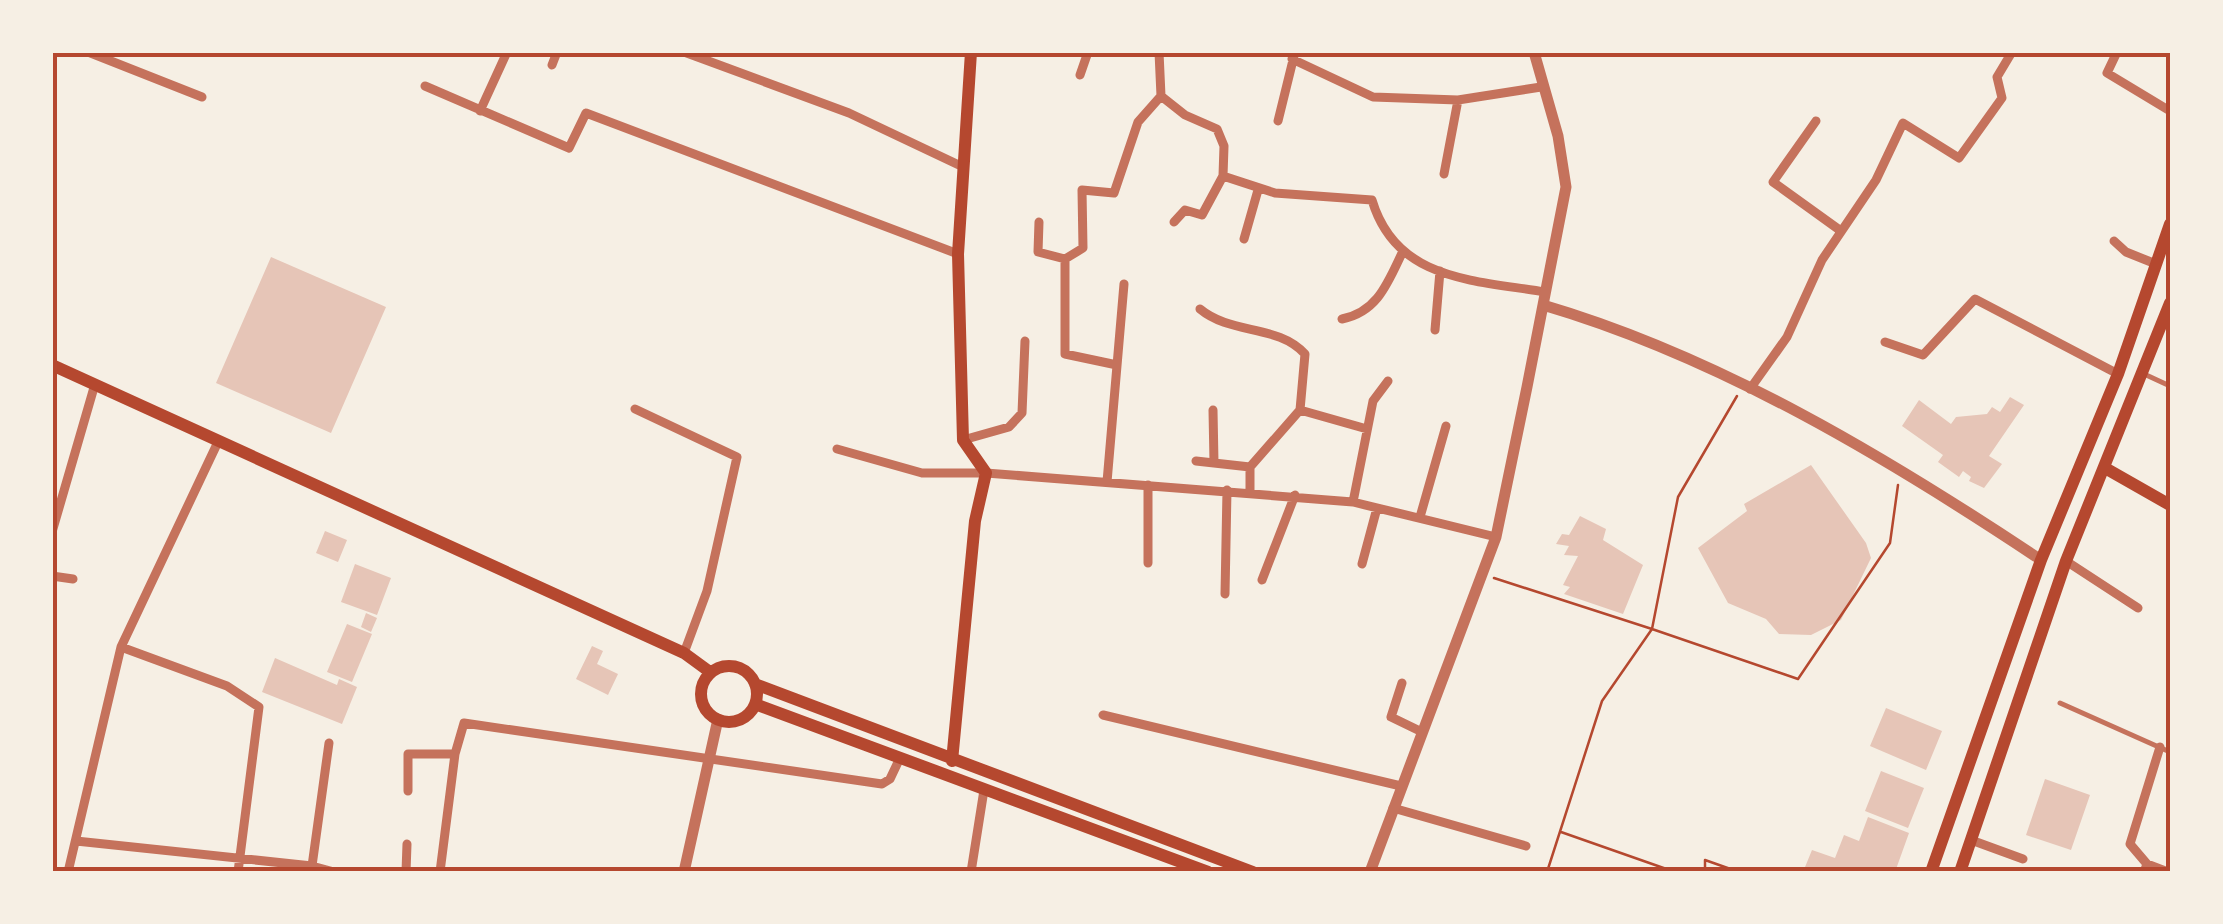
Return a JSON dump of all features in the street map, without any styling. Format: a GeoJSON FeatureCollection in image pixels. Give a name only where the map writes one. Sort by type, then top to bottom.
{"type":"FeatureCollection","features":[{"type":"Feature","properties":{"kind":"main road"},"geometry":{"type":"LineString","coordinates":[[952,761],[975,521],[986,473],[963,440],[958,254],[960,166],[971,52]]}},
{"type":"Feature","properties":{"kind":"main road"},"geometry":{"type":"LineString","coordinates":[[1931,872],[2041,560],[2118,374],[2170,224]]}},
{"type":"Feature","properties":{"kind":"main road"},"geometry":{"type":"LineString","coordinates":[[1960,872],[2066,561],[2170,303]]}},
{"type":"Feature","properties":{"kind":"main road"},"geometry":{"type":"LineString","coordinates":[[52,365],[217,444],[684,653],[710,672]]}},
{"type":"Feature","properties":{"kind":"main road"},"geometry":{"type":"LineString","coordinates":[[2105,468],[2170,505]]}},
{"type":"Feature","properties":{"kind":"main road"},"geometry":{"type":"LineString","coordinates":[[732,666],[749,674],[755,684],[755,704],[740,720],[718,720],[702,702],[702,684],[710,672],[732,666]]}},
{"type":"Feature","properties":{"kind":"main road"},"geometry":{"type":"LineString","coordinates":[[755,684],[1253,872]]}},
{"type":"Feature","properties":{"kind":"main road"},"geometry":{"type":"LineString","coordinates":[[755,704],[1208,872]]}},
{"type":"Feature","properties":{"kind":"street"},"geometry":{"type":"LineString","coordinates":[[88,52],[202,97]]}},
{"type":"Feature","properties":{"kind":"street"},"geometry":{"type":"LineString","coordinates":[[480,111],[507,52]]}},
{"type":"Feature","properties":{"kind":"street"},"geometry":{"type":"LineString","coordinates":[[552,65],[557,52]]}},
{"type":"Feature","properties":{"kind":"street"},"geometry":{"type":"LineString","coordinates":[[684,52],[848,113],[960,166]]}},
{"type":"Feature","properties":{"kind":"street"},"geometry":{"type":"LineString","coordinates":[[1080,75],[1088,52]]}},
{"type":"Feature","properties":{"kind":"street"},"geometry":{"type":"LineString","coordinates":[[1039,222],[1038,252],[1065,259],[1083,248],[1082,190],[1114,194],[1138,122],[1161,96],[1159,52]]}},
{"type":"Feature","properties":{"kind":"street"},"geometry":{"type":"LineString","coordinates":[[1370,872],[1496,537],[1544,298],[1566,186],[1558,136],[1534,52]]}},
{"type":"Feature","properties":{"kind":"street"},"geometry":{"type":"LineString","coordinates":[[1746,387],[1787,337],[1822,260],[1876,180],[1903,123],[1959,158],[2002,98],[1997,77],[2012,52]]}},
{"type":"Feature","properties":{"kind":"street"},"geometry":{"type":"LineString","coordinates":[[2117,52],[2108,73],[2170,111]]}},
{"type":"Feature","properties":{"kind":"street"},"geometry":{"type":"LineString","coordinates":[[1278,121],[1294,56],[1373,97],[1458,100],[1542,87]]}},
{"type":"Feature","properties":{"kind":"street"},"geometry":{"type":"LineString","coordinates":[[425,86],[569,148],[586,113],[958,254]]}},
{"type":"Feature","properties":{"kind":"street"},"geometry":{"type":"LineString","coordinates":[[1161,96],[1185,116],[1216,129],[1224,146],[1224,176],[1202,215],[1185,210],[1174,222]]}},
{"type":"Feature","properties":{"kind":"street"},"geometry":{"type":"LineString","coordinates":[[1444,174],[1458,100]]}},
{"type":"Feature","properties":{"kind":"street"},"geometry":{"type":"LineString","coordinates":[[1816,121],[1773,182],[1841,231]]}},
{"type":"Feature","properties":{"kind":"street"},"geometry":{"type":"LineString","coordinates":[[1224,176],[1258,190],[1372,200],[1379,224],[1403,252],[1440,271],[1544,298],[1746,387],[1900,472],[2041,560]]}},
{"type":"Feature","properties":{"kind":"street"},"geometry":{"type":"LineString","coordinates":[[1244,239],[1258,190]]}},
{"type":"Feature","properties":{"kind":"street"},"geometry":{"type":"LineString","coordinates":[[2114,241],[2126,252],[2156,264]]}},
{"type":"Feature","properties":{"kind":"street"},"geometry":{"type":"LineString","coordinates":[[1342,318],[1362,315],[1383,293],[1403,252]]}},
{"type":"Feature","properties":{"kind":"street"},"geometry":{"type":"LineString","coordinates":[[1065,259],[1065,354],[1117,365]]}},
{"type":"Feature","properties":{"kind":"street"},"geometry":{"type":"LineString","coordinates":[[1435,330],[1440,271]]}},
{"type":"Feature","properties":{"kind":"street"},"geometry":{"type":"LineString","coordinates":[[1107,482],[1124,284]]}},
{"type":"Feature","properties":{"kind":"street"},"geometry":{"type":"LineString","coordinates":[[1885,342],[1923,356],[1976,298],[2118,374]]}},
{"type":"Feature","properties":{"kind":"street"},"geometry":{"type":"LineString","coordinates":[[1200,309],[1215,321],[1291,338],[1305,354],[1300,410],[1250,467],[1250,492]]}},
{"type":"Feature","properties":{"kind":"street"},"geometry":{"type":"LineString","coordinates":[[963,440],[1009,427],[1022,413],[1025,341]]}},
{"type":"Feature","properties":{"kind":"street"},"geometry":{"type":"LineString","coordinates":[[1353,502],[1373,401],[1388,381]]}},
{"type":"Feature","properties":{"kind":"street"},"geometry":{"type":"LineString","coordinates":[[52,532],[95,384]]}},
{"type":"Feature","properties":{"kind":"street"},"geometry":{"type":"LineString","coordinates":[[635,409],[737,457],[706,591],[684,653]]}},
{"type":"Feature","properties":{"kind":"street"},"geometry":{"type":"LineString","coordinates":[[1213,410],[1214,463]]}},
{"type":"Feature","properties":{"kind":"street"},"geometry":{"type":"LineString","coordinates":[[1300,410],[1367,429]]}},
{"type":"Feature","properties":{"kind":"street"},"geometry":{"type":"LineString","coordinates":[[1420,517],[1446,426]]}},
{"type":"Feature","properties":{"kind":"street"},"geometry":{"type":"LineString","coordinates":[[68,872],[121,647],[217,444]]}},
{"type":"Feature","properties":{"kind":"street"},"geometry":{"type":"LineString","coordinates":[[837,449],[922,473],[986,473],[1353,502],[1496,537]]}},
{"type":"Feature","properties":{"kind":"street"},"geometry":{"type":"LineString","coordinates":[[1196,461],[1250,467]]}},
{"type":"Feature","properties":{"kind":"street"},"geometry":{"type":"LineString","coordinates":[[1148,485],[1148,563]]}},
{"type":"Feature","properties":{"kind":"street"},"geometry":{"type":"LineString","coordinates":[[1225,594],[1227,490]]}},
{"type":"Feature","properties":{"kind":"street"},"geometry":{"type":"LineString","coordinates":[[1262,580],[1294,495]]}},
{"type":"Feature","properties":{"kind":"street"},"geometry":{"type":"LineString","coordinates":[[1362,564],[1377,508]]}},
{"type":"Feature","properties":{"kind":"street"},"geometry":{"type":"LineString","coordinates":[[2066,561],[2138,608]]}},
{"type":"Feature","properties":{"kind":"street"},"geometry":{"type":"LineString","coordinates":[[52,576],[72,578]]}},
{"type":"Feature","properties":{"kind":"street"},"geometry":{"type":"LineString","coordinates":[[121,647],[226,686],[259,707],[238,872]]}},
{"type":"Feature","properties":{"kind":"street"},"geometry":{"type":"LineString","coordinates":[[1402,682],[1391,717],[1422,732]]}},
{"type":"Feature","properties":{"kind":"street"},"geometry":{"type":"LineString","coordinates":[[1103,714],[1401,786]]}},
{"type":"Feature","properties":{"kind":"street"},"geometry":{"type":"LineString","coordinates":[[684,872],[718,720]]}},
{"type":"Feature","properties":{"kind":"street"},"geometry":{"type":"LineString","coordinates":[[440,872],[455,754],[464,724],[882,784],[890,779],[899,760]]}},
{"type":"Feature","properties":{"kind":"street"},"geometry":{"type":"LineString","coordinates":[[312,866],[330,743]]}},
{"type":"Feature","properties":{"kind":"street"},"geometry":{"type":"LineString","coordinates":[[2160,747],[2130,844],[2146,868],[2168,872]]}},
{"type":"Feature","properties":{"kind":"street"},"geometry":{"type":"LineString","coordinates":[[408,790],[408,754],[455,754]]}},
{"type":"Feature","properties":{"kind":"street"},"geometry":{"type":"LineString","coordinates":[[970,872],[984,790]]}},
{"type":"Feature","properties":{"kind":"street"},"geometry":{"type":"LineString","coordinates":[[1393,808],[1526,846]]}},
{"type":"Feature","properties":{"kind":"street"},"geometry":{"type":"LineString","coordinates":[[1971,840],[2024,859]]}},
{"type":"Feature","properties":{"kind":"street"},"geometry":{"type":"LineString","coordinates":[[76,841],[240,856],[334,872]]}},
{"type":"Feature","properties":{"kind":"street"},"geometry":{"type":"LineString","coordinates":[[406,872],[407,844]]}},
{"type":"Feature","properties":{"kind":"lane"},"geometry":{"type":"LineString","coordinates":[[2144,374],[2170,386]]}},
{"type":"Feature","properties":{"kind":"lane"},"geometry":{"type":"LineString","coordinates":[[2060,702],[2170,752]]}},
{"type":"Feature","properties":{"kind":"path"},"geometry":{"type":"LineString","coordinates":[[1546,872],[1602,701],[1652,629],[1678,497],[1746,387]]}},
{"type":"Feature","properties":{"kind":"path"},"geometry":{"type":"LineString","coordinates":[[1483,575],[1798,679],[1890,543],[1900,472]]}},
{"type":"Feature","properties":{"kind":"path"},"geometry":{"type":"LineString","coordinates":[[1560,831],[1675,872]]}},
{"type":"Feature","properties":{"kind":"path"},"geometry":{"type":"LineString","coordinates":[[1705,872],[1705,860],[1739,872]]}},
{"type":"Feature","properties":{"kind":"building"},"geometry":{"type":"Polygon","coordinates":[[[271,257],[386,307],[331,433],[216,383],[271,257]]]}},
{"type":"Feature","properties":{"kind":"building"},"geometry":{"type":"Polygon","coordinates":[[[2010,397],[2024,405],[1989,456],[2002,464],[1984,488],[1969,481],[1971,477],[1963,471],[1959,477],[1938,462],[1943,455],[1902,426],[1919,400],[1951,424],[1956,417],[1987,414],[1992,407],[2000,412],[2010,397]]]}},
{"type":"Feature","properties":{"kind":"building"},"geometry":{"type":"Polygon","coordinates":[[[1811,465],[1866,543],[1871,558],[1841,620],[1811,635],[1779,634],[1766,619],[1728,603],[1698,548],[1747,511],[1744,504],[1811,465]]]}},
{"type":"Feature","properties":{"kind":"building"},"geometry":{"type":"Polygon","coordinates":[[[1580,516],[1606,529],[1603,540],[1643,565],[1623,614],[1564,594],[1570,587],[1563,585],[1578,556],[1564,555],[1569,546],[1556,544],[1562,534],[1569,535],[1580,516]]]}},
{"type":"Feature","properties":{"kind":"building"},"geometry":{"type":"Polygon","coordinates":[[[325,531],[347,540],[338,562],[316,553],[325,531]]]}},
{"type":"Feature","properties":{"kind":"building"},"geometry":{"type":"Polygon","coordinates":[[[355,564],[391,578],[377,615],[341,602],[355,564]]]}},
{"type":"Feature","properties":{"kind":"building"},"geometry":{"type":"Polygon","coordinates":[[[366,613],[377,618],[371,632],[361,627],[366,613]]]}},
{"type":"Feature","properties":{"kind":"building"},"geometry":{"type":"Polygon","coordinates":[[[347,624],[372,634],[352,682],[327,672],[347,624]]]}},
{"type":"Feature","properties":{"kind":"building"},"geometry":{"type":"Polygon","coordinates":[[[592,646],[603,651],[597,664],[618,674],[608,695],[576,679],[592,646]]]}},
{"type":"Feature","properties":{"kind":"building"},"geometry":{"type":"Polygon","coordinates":[[[275,658],[337,685],[339,679],[357,687],[342,724],[262,692],[275,658]]]}},
{"type":"Feature","properties":{"kind":"building"},"geometry":{"type":"Polygon","coordinates":[[[1886,708],[1942,731],[1926,770],[1870,746],[1886,708]]]}},
{"type":"Feature","properties":{"kind":"building"},"geometry":{"type":"Polygon","coordinates":[[[1881,771],[1924,788],[1908,828],[1865,811],[1881,771]]]}},
{"type":"Feature","properties":{"kind":"building"},"geometry":{"type":"Polygon","coordinates":[[[2045,779],[2090,795],[2071,850],[2026,835],[2045,779]]]}},
{"type":"Feature","properties":{"kind":"building"},"geometry":{"type":"Polygon","coordinates":[[[1868,817],[1909,833],[1895,872],[1803,872],[1812,850],[1835,858],[1844,835],[1859,841],[1868,817]]]}}]}
